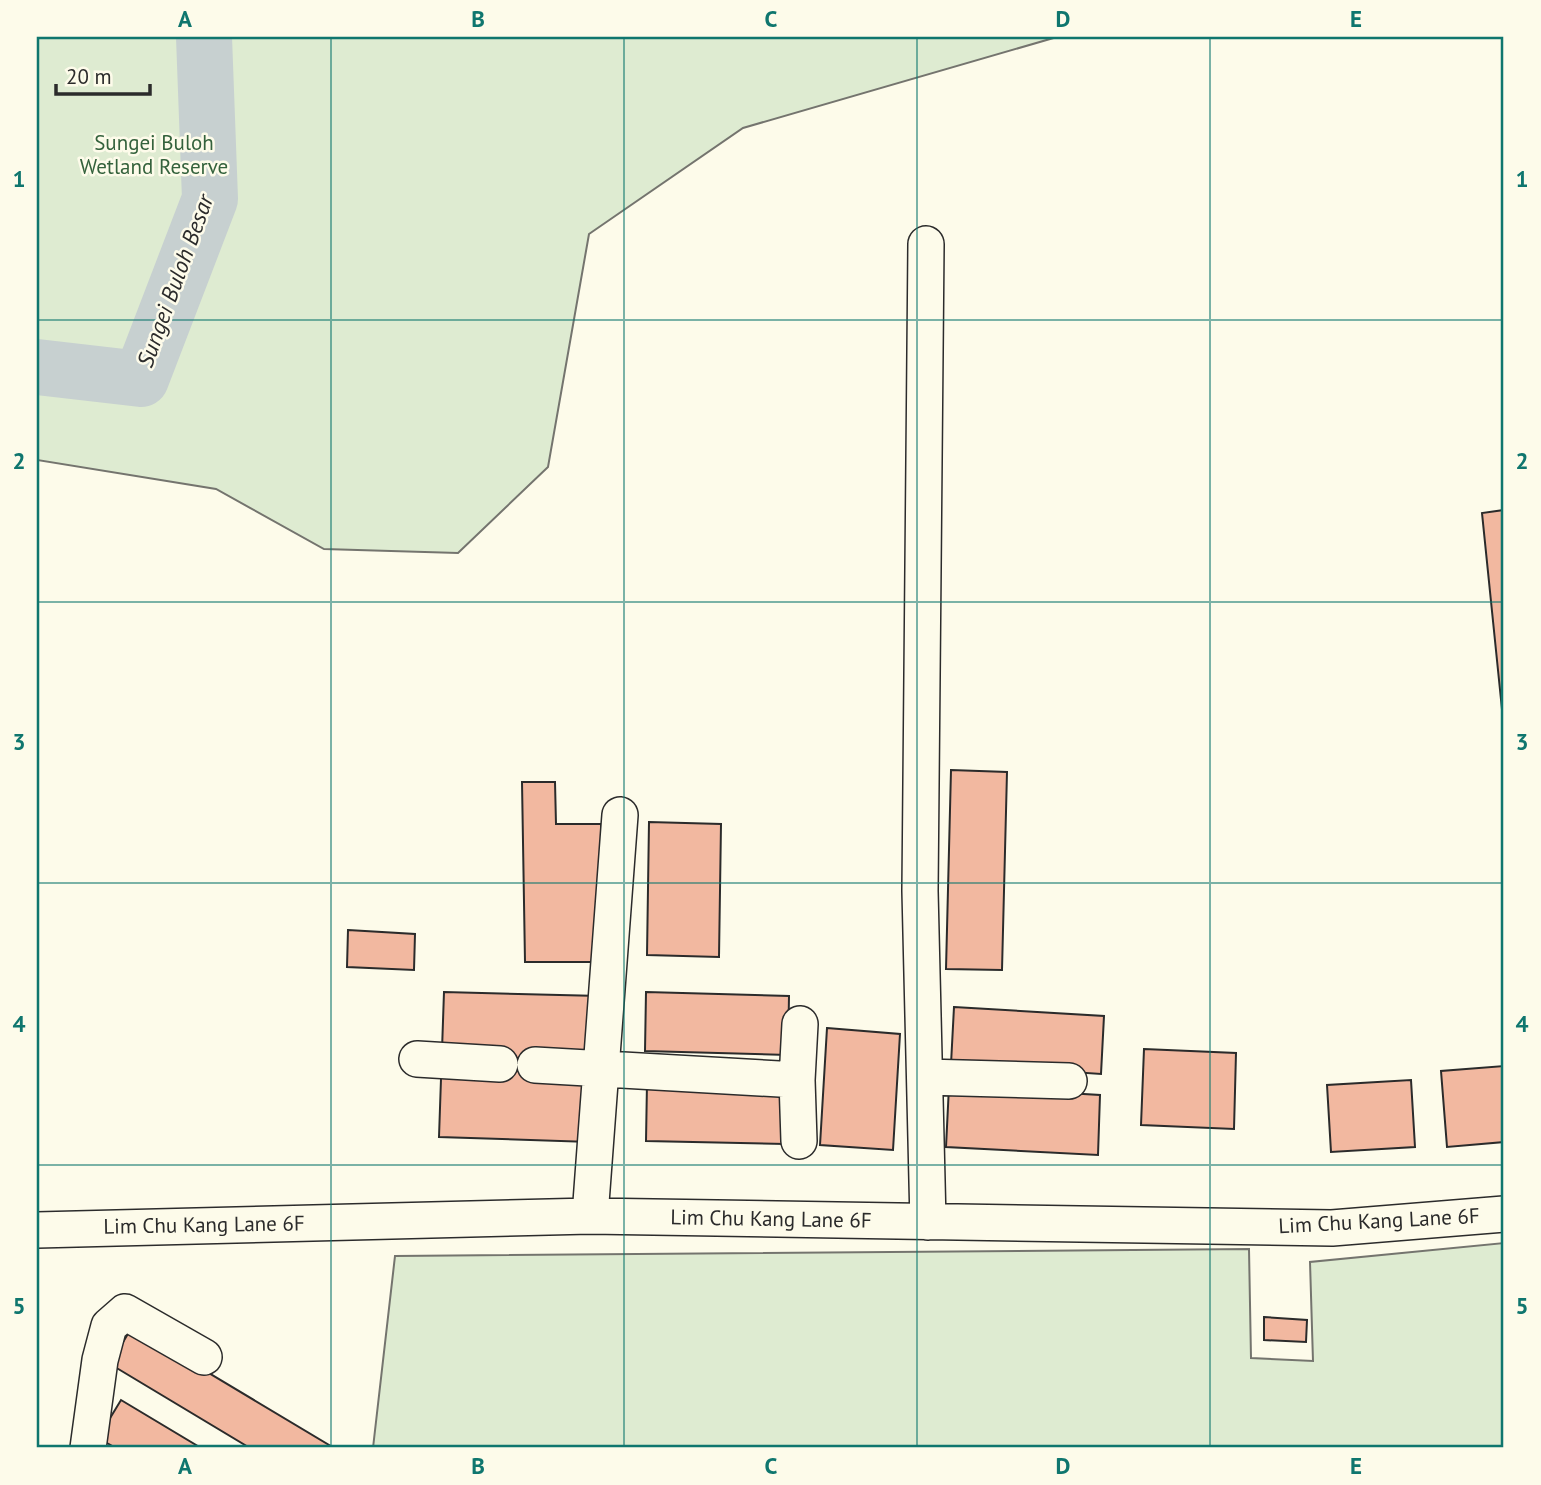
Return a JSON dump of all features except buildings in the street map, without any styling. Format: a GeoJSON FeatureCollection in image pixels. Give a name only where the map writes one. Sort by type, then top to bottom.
{"type":"FeatureCollection","features":[{"type":"Feature","properties":{"kind":"street"},"geometry":{"type":"LineString","coordinates":[[926,244],[920,878],[928,1222]]}},
{"type":"Feature","properties":{"kind":"street"},"geometry":{"type":"LineString","coordinates":[[590,1216],[620,815]]}},
{"type":"Feature","properties":{"kind":"street"},"geometry":{"type":"LineString","coordinates":[[799,1141],[797,1080],[800,1024]]}},
{"type":"Feature","properties":{"kind":"street"},"geometry":{"type":"LineString","coordinates":[[417,1059],[500,1065]]}},
{"type":"Feature","properties":{"kind":"street"},"geometry":{"type":"LineString","coordinates":[[535,1065],[797,1080]]}},
{"type":"Feature","properties":{"kind":"street"},"geometry":{"type":"LineString","coordinates":[[925,1077],[1069,1080]]}},
{"type":"Feature","properties":{"kind":"street","name":"Lim Chu Kang Lane 6F"},"geometry":{"type":"LineString","coordinates":[[37,1230],[590,1216],[1332,1228],[1504,1214]]}},
{"type":"Feature","properties":{"kind":"street"},"geometry":{"type":"LineString","coordinates":[[88,1448],[100,1360],[109,1326],[124,1312],[204,1357]]}},
{"type":"Feature","properties":{"kind":"green space","name":"Sungei Buloh Wetland Reserve"},"geometry":{"type":"Polygon","coordinates":[[[37,37],[1057,37],[743,128],[589,234],[548,467],[458,553],[324,549],[216,489],[37,460],[37,37]]]}},
{"type":"Feature","properties":{"kind":"green space"},"geometry":{"type":"Polygon","coordinates":[[[1504,1243],[1504,1448],[373,1448],[395,1256],[1249,1249],[1251,1358],[1313,1361],[1310,1262],[1504,1243]]]}},
{"type":"Feature","properties":{"kind":"waterway","name":"Sungei Buloh Besar"},"geometry":{"type":"LineString","coordinates":[[37,367],[141,379],[210,199],[204,37]]}}]}
